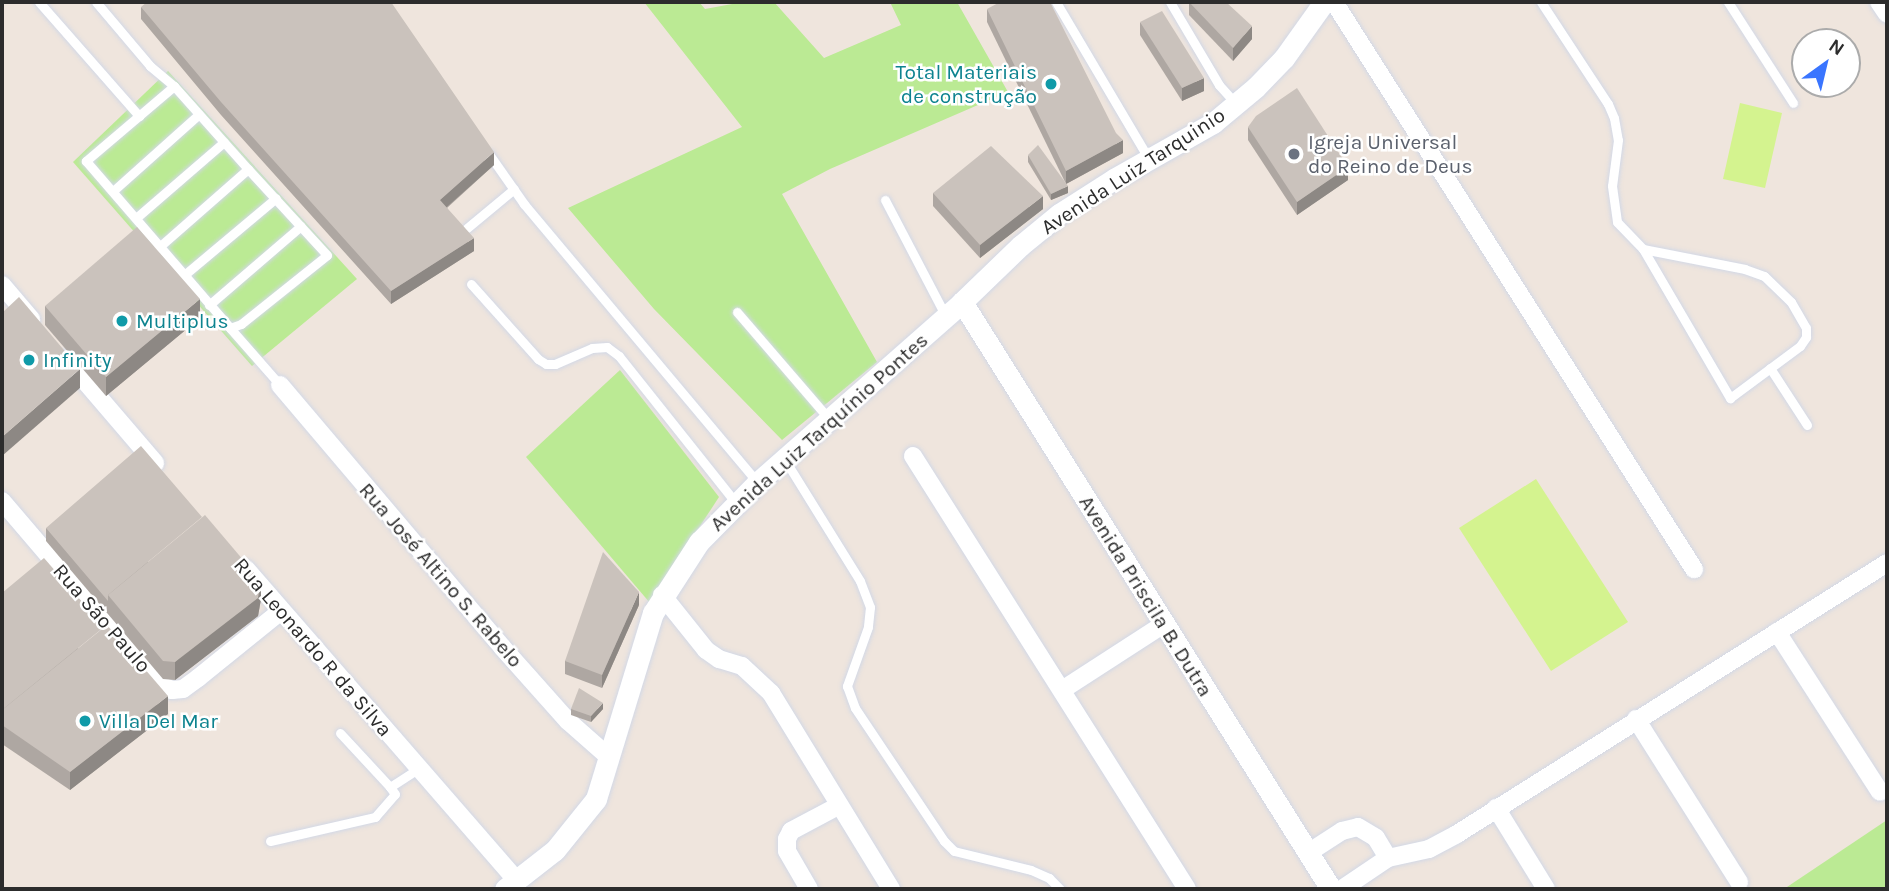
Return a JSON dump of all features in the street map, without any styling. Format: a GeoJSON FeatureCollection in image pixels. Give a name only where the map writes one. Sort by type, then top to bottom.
{"type":"FeatureCollection","features":[{"type":"Feature","properties":{"kind":"street","name":"Avenida Luiz Tarquinio"},"geometry":{"type":"LineString","coordinates":[[962,302],[1020,246],[1059,214],[1213,123],[1236,104],[1284,58],[1324,2]]}},
{"type":"Feature","properties":{"kind":"street"},"geometry":{"type":"LineString","coordinates":[[1334,2],[1694,569]]}},
{"type":"Feature","properties":{"kind":"street"},"geometry":{"type":"LineString","coordinates":[[1879,2],[1887,14]]}},
{"type":"Feature","properties":{"kind":"street"},"geometry":{"type":"LineString","coordinates":[[2,285],[167,477]]}},
{"type":"Feature","properties":{"kind":"street","name":"Avenida Luiz Tarquínio Pontes"},"geometry":{"type":"LineString","coordinates":[[511,885],[555,850],[596,799],[653,613],[662,595],[699,542],[757,482],[962,302]]}},
{"type":"Feature","properties":{"kind":"street","name":"Avenida Priscila B. Dutra"},"geometry":{"type":"LineString","coordinates":[[962,302],[1331,889]]}},
{"type":"Feature","properties":{"kind":"street","name":"Rua José Altino S. Rabelo"},"geometry":{"type":"LineString","coordinates":[[280,386],[502,647],[568,721],[610,758]]}},
{"type":"Feature","properties":{"kind":"street"},"geometry":{"type":"LineString","coordinates":[[913,456],[1187,889]]}},
{"type":"Feature","properties":{"kind":"street","name":"Rua São Paulo"},"geometry":{"type":"LineString","coordinates":[[2,501],[159,685],[172,690],[190,683],[281,611]]}},
{"type":"Feature","properties":{"kind":"street","name":"Rua Leonardo R da Silva"},"geometry":{"type":"LineString","coordinates":[[238,560],[419,768],[511,885]]}},
{"type":"Feature","properties":{"kind":"street"},"geometry":{"type":"LineString","coordinates":[[1342,889],[1388,858],[1429,849],[1887,563]]}},
{"type":"Feature","properties":{"kind":"street"},"geometry":{"type":"LineString","coordinates":[[662,595],[706,650],[719,659],[743,666],[771,693],[891,889]]}},
{"type":"Feature","properties":{"kind":"street"},"geometry":{"type":"LineString","coordinates":[[1062,690],[1164,624]]}},
{"type":"Feature","properties":{"kind":"street"},"geometry":{"type":"LineString","coordinates":[[1777,632],[1880,792]]}},
{"type":"Feature","properties":{"kind":"street"},"geometry":{"type":"LineString","coordinates":[[1636,719],[1739,882]]}},
{"type":"Feature","properties":{"kind":"street"},"geometry":{"type":"LineString","coordinates":[[809,889],[787,850],[787,839],[791,831],[838,806]]}},
{"type":"Feature","properties":{"kind":"street"},"geometry":{"type":"LineString","coordinates":[[1496,808],[1546,889]]}},
{"type":"Feature","properties":{"kind":"street"},"geometry":{"type":"LineString","coordinates":[[1308,853],[1342,831],[1358,827],[1376,838],[1388,858]]}},
{"type":"Feature","properties":{"kind":"lane"},"geometry":{"type":"LineString","coordinates":[[39,2],[139,116]]}},
{"type":"Feature","properties":{"kind":"lane"},"geometry":{"type":"LineString","coordinates":[[96,2],[150,66],[174,86],[327,255],[241,324],[230,328]]}},
{"type":"Feature","properties":{"kind":"lane"},"geometry":{"type":"LineString","coordinates":[[1056,2],[1149,159]]}},
{"type":"Feature","properties":{"kind":"lane"},"geometry":{"type":"LineString","coordinates":[[1170,2],[1219,85],[1236,104]]}},
{"type":"Feature","properties":{"kind":"lane"},"geometry":{"type":"LineString","coordinates":[[1541,2],[1614,118],[1618,140],[1612,186],[1617,222],[1643,249],[1730,398],[1800,346],[1806,337],[1806,328],[1775,283],[1745,269],[1643,249]]}},
{"type":"Feature","properties":{"kind":"lane"},"geometry":{"type":"LineString","coordinates":[[1728,2],[1793,103]]}},
{"type":"Feature","properties":{"kind":"lane"},"geometry":{"type":"LineString","coordinates":[[174,86],[86,161],[158,248],[280,386]]}},
{"type":"Feature","properties":{"kind":"lane"},"geometry":{"type":"LineString","coordinates":[[113,191],[199,114]]}},
{"type":"Feature","properties":{"kind":"lane"},"geometry":{"type":"LineString","coordinates":[[480,140],[514,189],[757,482]]}},
{"type":"Feature","properties":{"kind":"lane"},"geometry":{"type":"LineString","coordinates":[[135,218],[224,142]]}},
{"type":"Feature","properties":{"kind":"lane"},"geometry":{"type":"LineString","coordinates":[[158,248],[248,169]]}},
{"type":"Feature","properties":{"kind":"lane"},"geometry":{"type":"LineString","coordinates":[[467,228],[514,189]]}},
{"type":"Feature","properties":{"kind":"lane"},"geometry":{"type":"LineString","coordinates":[[184,276],[276,198]]}},
{"type":"Feature","properties":{"kind":"lane"},"geometry":{"type":"LineString","coordinates":[[886,200],[946,317]]}},
{"type":"Feature","properties":{"kind":"lane"},"geometry":{"type":"LineString","coordinates":[[209,305],[301,226]]}},
{"type":"Feature","properties":{"kind":"lane"},"geometry":{"type":"LineString","coordinates":[[471,284],[538,359],[546,364],[555,364],[592,348],[607,347],[619,356],[736,503]]}},
{"type":"Feature","properties":{"kind":"lane"},"geometry":{"type":"LineString","coordinates":[[737,312],[829,419]]}},
{"type":"Feature","properties":{"kind":"lane"},"geometry":{"type":"LineString","coordinates":[[1770,368],[1807,425]]}},
{"type":"Feature","properties":{"kind":"lane"},"geometry":{"type":"LineString","coordinates":[[785,459],[860,581],[870,607],[868,627],[847,686],[855,708],[944,841],[954,851],[1031,870],[1049,878],[1060,889]]}},
{"type":"Feature","properties":{"kind":"lane"},"geometry":{"type":"LineString","coordinates":[[270,841],[375,817],[395,794],[340,733]]}},
{"type":"Feature","properties":{"kind":"lane"},"geometry":{"type":"LineString","coordinates":[[390,787],[419,768]]}},
{"type":"Feature","properties":{"kind":"green space"},"geometry":{"type":"Polygon","coordinates":[[[644,2],[699,2],[705,9],[743,2],[774,2],[824,58],[901,25],[890,2],[957,2],[1008,92],[830,169],[782,194],[877,362],[782,440],[654,309],[568,208],[742,127],[644,2]]]}},
{"type":"Feature","properties":{"kind":"green space"},"geometry":{"type":"Polygon","coordinates":[[[168,71],[357,279],[252,366],[73,162],[168,71]]]}},
{"type":"Feature","properties":{"kind":"green space"},"geometry":{"type":"Polygon","coordinates":[[[1740,103],[1782,113],[1765,188],[1723,179],[1740,103]]]}},
{"type":"Feature","properties":{"kind":"green space"},"geometry":{"type":"Polygon","coordinates":[[[620,370],[719,497],[650,603],[526,457],[620,370]]]}},
{"type":"Feature","properties":{"kind":"green space"},"geometry":{"type":"Polygon","coordinates":[[[1536,479],[1628,622],[1551,671],[1459,528],[1536,479]]]}},
{"type":"Feature","properties":{"kind":"green space"},"geometry":{"type":"Polygon","coordinates":[[[1887,820],[1887,889],[1784,889],[1887,820]]]}},
{"type":"Feature","properties":{"kind":"building"},"geometry":{"type":"Polygon","coordinates":[[[147,2],[391,2],[494,152],[440,200],[474,238],[391,291],[221,102],[141,7],[147,2]]]}},
{"type":"Feature","properties":{"kind":"building","name":"Total Materiais de construção"},"geometry":{"type":"Polygon","coordinates":[[[1000,2],[1050,2],[1116,133],[1123,140],[1066,171],[987,9],[1000,2]]]}},
{"type":"Feature","properties":{"kind":"building"},"geometry":{"type":"Polygon","coordinates":[[[1189,2],[1226,2],[1252,26],[1233,48],[1189,2]]]}},
{"type":"Feature","properties":{"kind":"building"},"geometry":{"type":"Polygon","coordinates":[[[1162,11],[1204,78],[1182,88],[1140,22],[1162,11]]]}},
{"type":"Feature","properties":{"kind":"building","name":"Igreja Universal do Reino de Deus"},"geometry":{"type":"Polygon","coordinates":[[[1297,88],[1348,167],[1297,202],[1248,127],[1256,116],[1297,88]]]}},
{"type":"Feature","properties":{"kind":"building"},"geometry":{"type":"Polygon","coordinates":[[[1038,145],[1068,186],[1051,194],[1028,155],[1038,145]]]}},
{"type":"Feature","properties":{"kind":"building"},"geometry":{"type":"Polygon","coordinates":[[[991,146],[1043,196],[980,245],[933,193],[991,146]]]}},
{"type":"Feature","properties":{"kind":"building","name":"Multiplus"},"geometry":{"type":"Polygon","coordinates":[[[137,227],[200,299],[106,377],[45,306],[137,227]]]}},
{"type":"Feature","properties":{"kind":"building","name":"Infinity"},"geometry":{"type":"Polygon","coordinates":[[[19,297],[80,369],[2,437],[2,313],[19,297]]]}},
{"type":"Feature","properties":{"kind":"building"},"geometry":{"type":"Polygon","coordinates":[[[141,446],[202,517],[108,595],[108,601],[46,528],[141,446]]]}},
{"type":"Feature","properties":{"kind":"building"},"geometry":{"type":"Polygon","coordinates":[[[205,515],[261,581],[258,598],[175,662],[163,661],[108,595],[205,515]]]}},
{"type":"Feature","properties":{"kind":"building"},"geometry":{"type":"Polygon","coordinates":[[[603,552],[639,592],[602,675],[565,661],[603,552]]]}},
{"type":"Feature","properties":{"kind":"building"},"geometry":{"type":"Polygon","coordinates":[[[44,558],[104,627],[2,710],[2,593],[44,558]]]}},
{"type":"Feature","properties":{"kind":"building","name":"Villa Del Mar"},"geometry":{"type":"Polygon","coordinates":[[[107,625],[168,696],[70,772],[2,725],[2,710],[107,625]]]}},
{"type":"Feature","properties":{"kind":"building"},"geometry":{"type":"Polygon","coordinates":[[[579,688],[603,703],[591,716],[571,709],[579,688]]]}},
{"type":"Feature","properties":{"kind":"place","name":"Total Materiais de construção"},"geometry":{"type":"Point","coordinates":[1051,84]}},
{"type":"Feature","properties":{"kind":"place","name":"Igreja Universal do Reino de Deus"},"geometry":{"type":"Point","coordinates":[1294,154]}},
{"type":"Feature","properties":{"kind":"place","name":"Multiplus"},"geometry":{"type":"Point","coordinates":[122,321]}},
{"type":"Feature","properties":{"kind":"place","name":"Infinity"},"geometry":{"type":"Point","coordinates":[29,360]}},
{"type":"Feature","properties":{"kind":"place","name":"Villa Del Mar"},"geometry":{"type":"Point","coordinates":[85,721]}}]}
